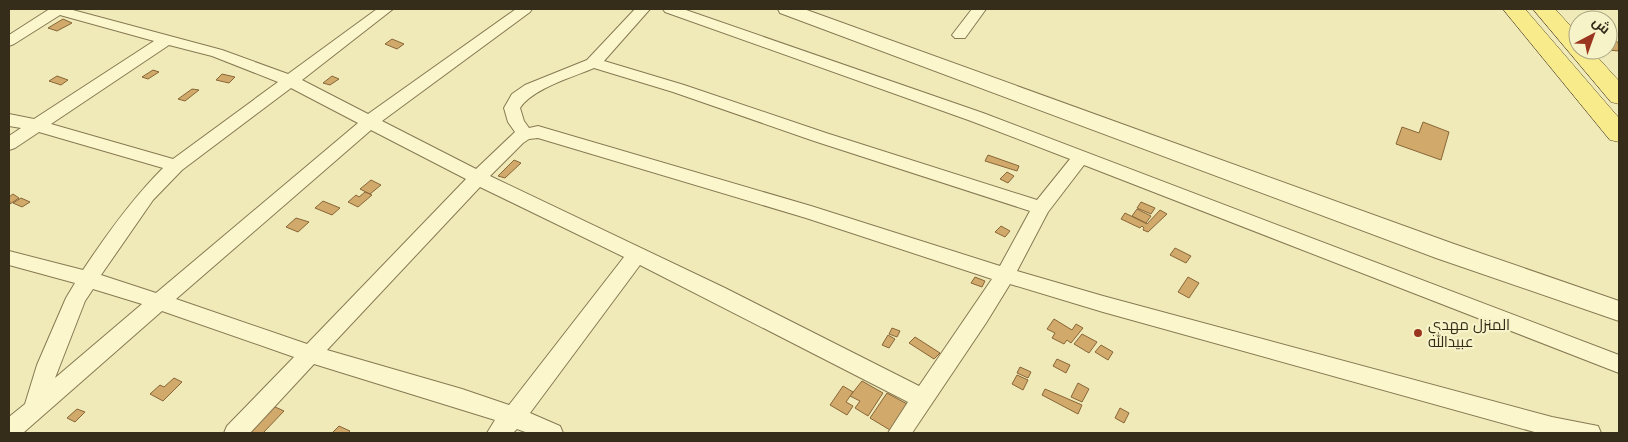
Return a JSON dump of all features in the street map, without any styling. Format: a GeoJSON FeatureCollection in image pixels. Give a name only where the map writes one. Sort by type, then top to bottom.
{"type":"FeatureCollection","features":[{"type":"Feature","properties":{"kind":"main road"},"geometry":{"type":"LineString","coordinates":[[1514,9],[1619,134]]}},
{"type":"Feature","properties":{"kind":"main road"},"geometry":{"type":"LineString","coordinates":[[1544,9],[1568,36]]}},
{"type":"Feature","properties":{"kind":"main road"},"geometry":{"type":"LineString","coordinates":[[1588,60],[1619,96]]}},
{"type":"Feature","properties":{"kind":"street"},"geometry":{"type":"LineString","coordinates":[[9,40],[57,9],[255,66],[291,81],[478,178],[718,294],[923,399]]}},
{"type":"Feature","properties":{"kind":"street"},"geometry":{"type":"LineString","coordinates":[[25,433],[48,365],[76,298],[147,195],[176,166],[386,9]]}},
{"type":"Feature","properties":{"kind":"street"},"geometry":{"type":"LineString","coordinates":[[9,431],[370,121],[525,9]]}},
{"type":"Feature","properties":{"kind":"street"},"geometry":{"type":"LineString","coordinates":[[525,134],[516,122],[512,108],[518,98],[550,80],[593,63],[643,9]]}},
{"type":"Feature","properties":{"kind":"street"},"geometry":{"type":"LineString","coordinates":[[670,9],[920,96],[1619,364]]}},
{"type":"Feature","properties":{"kind":"street"},"geometry":{"type":"LineString","coordinates":[[787,9],[1445,251],[1619,311]]}},
{"type":"Feature","properties":{"kind":"street"},"geometry":{"type":"LineString","coordinates":[[960,35],[979,9]]}},
{"type":"Feature","properties":{"kind":"street"},"geometry":{"type":"LineString","coordinates":[[9,144],[166,40]]}},
{"type":"Feature","properties":{"kind":"street"},"geometry":{"type":"LineString","coordinates":[[593,63],[639,75],[820,137],[922,168],[1041,208]]}},
{"type":"Feature","properties":{"kind":"street"},"geometry":{"type":"LineString","coordinates":[[9,120],[38,126],[176,166]]}},
{"type":"Feature","properties":{"kind":"street"},"geometry":{"type":"LineString","coordinates":[[235,433],[517,139],[525,134],[538,132],[633,159],[1103,304],[1552,428],[1590,433]]}},
{"type":"Feature","properties":{"kind":"street"},"geometry":{"type":"LineString","coordinates":[[899,433],[979,317],[1005,275],[1041,208],[1081,158]]}},
{"type":"Feature","properties":{"kind":"street"},"geometry":{"type":"LineString","coordinates":[[498,433],[514,416],[637,255]]}},
{"type":"Feature","properties":{"kind":"street"},"geometry":{"type":"LineString","coordinates":[[12,262],[88,280],[158,302],[310,353],[514,416],[552,433]]}},
{"type":"Feature","properties":{"kind":"building"},"geometry":{"type":"Polygon","coordinates":[[[63,19],[72,23],[57,31],[48,28],[63,19]]]}},
{"type":"Feature","properties":{"kind":"building"},"geometry":{"type":"Polygon","coordinates":[[[392,39],[404,44],[397,49],[385,44],[392,39]]]}},
{"type":"Feature","properties":{"kind":"building"},"geometry":{"type":"Polygon","coordinates":[[[153,70],[159,72],[148,79],[142,77],[153,70]]]}},
{"type":"Feature","properties":{"kind":"building"},"geometry":{"type":"Polygon","coordinates":[[[222,74],[235,77],[229,83],[216,80],[222,74]]]}},
{"type":"Feature","properties":{"kind":"building"},"geometry":{"type":"Polygon","coordinates":[[[57,76],[68,80],[61,85],[49,81],[57,76]]]}},
{"type":"Feature","properties":{"kind":"building"},"geometry":{"type":"Polygon","coordinates":[[[332,76],[339,79],[330,85],[323,83],[332,76]]]}},
{"type":"Feature","properties":{"kind":"building"},"geometry":{"type":"Polygon","coordinates":[[[192,89],[199,90],[185,101],[178,99],[192,89]]]}},
{"type":"Feature","properties":{"kind":"building"},"geometry":{"type":"Polygon","coordinates":[[[1423,122],[1449,132],[1441,160],[1396,144],[1402,127],[1419,133],[1423,122]]]}},
{"type":"Feature","properties":{"kind":"building"},"geometry":{"type":"Polygon","coordinates":[[[988,155],[1019,166],[1017,171],[985,161],[988,155]]]}},
{"type":"Feature","properties":{"kind":"building"},"geometry":{"type":"Polygon","coordinates":[[[514,160],[521,163],[505,178],[498,176],[514,160]]]}},
{"type":"Feature","properties":{"kind":"building"},"geometry":{"type":"Polygon","coordinates":[[[1007,172],[1014,176],[1008,183],[1000,179],[1007,172]]]}},
{"type":"Feature","properties":{"kind":"building"},"geometry":{"type":"Polygon","coordinates":[[[371,180],[381,185],[370,194],[360,189],[371,180]]]}},
{"type":"Feature","properties":{"kind":"building"},"geometry":{"type":"Polygon","coordinates":[[[365,192],[372,195],[358,207],[348,202],[356,195],[359,197],[365,192]]]}},
{"type":"Feature","properties":{"kind":"building"},"geometry":{"type":"Polygon","coordinates":[[[13,194],[19,198],[10,204],[9,197],[13,194]]]}},
{"type":"Feature","properties":{"kind":"building"},"geometry":{"type":"Polygon","coordinates":[[[21,198],[30,202],[22,207],[13,203],[21,198]]]}},
{"type":"Feature","properties":{"kind":"building"},"geometry":{"type":"Polygon","coordinates":[[[323,201],[340,208],[332,215],[315,208],[323,201]]]}},
{"type":"Feature","properties":{"kind":"building"},"geometry":{"type":"Polygon","coordinates":[[[1141,202],[1155,208],[1151,214],[1137,208],[1141,202]]]}},
{"type":"Feature","properties":{"kind":"building"},"geometry":{"type":"Polygon","coordinates":[[[1137,209],[1151,216],[1146,223],[1132,216],[1137,209]]]}},
{"type":"Feature","properties":{"kind":"building"},"geometry":{"type":"Polygon","coordinates":[[[1160,210],[1167,214],[1148,232],[1143,230],[1142,226],[1140,228],[1121,219],[1125,213],[1147,224],[1160,210]]]}},
{"type":"Feature","properties":{"kind":"building"},"geometry":{"type":"Polygon","coordinates":[[[296,218],[309,222],[298,232],[286,227],[296,218]]]}},
{"type":"Feature","properties":{"kind":"building"},"geometry":{"type":"Polygon","coordinates":[[[1001,226],[1010,231],[1005,237],[995,232],[1001,226]]]}},
{"type":"Feature","properties":{"kind":"building"},"geometry":{"type":"Polygon","coordinates":[[[1175,248],[1191,256],[1186,263],[1170,255],[1175,248]]]}},
{"type":"Feature","properties":{"kind":"building"},"geometry":{"type":"Polygon","coordinates":[[[975,277],[985,281],[982,287],[971,283],[975,277]]]}},
{"type":"Feature","properties":{"kind":"building"},"geometry":{"type":"Polygon","coordinates":[[[1188,277],[1199,283],[1189,298],[1178,292],[1188,277]]]}},
{"type":"Feature","properties":{"kind":"building"},"geometry":{"type":"Polygon","coordinates":[[[1054,319],[1072,330],[1076,324],[1083,328],[1071,343],[1067,340],[1064,344],[1052,338],[1055,333],[1047,329],[1054,319]]]}},
{"type":"Feature","properties":{"kind":"building"},"geometry":{"type":"Polygon","coordinates":[[[892,328],[900,331],[897,337],[889,334],[892,328]]]}},
{"type":"Feature","properties":{"kind":"building"},"geometry":{"type":"Polygon","coordinates":[[[1082,334],[1097,342],[1089,353],[1074,344],[1082,334]]]}},
{"type":"Feature","properties":{"kind":"building"},"geometry":{"type":"Polygon","coordinates":[[[888,335],[895,339],[889,348],[882,345],[888,335]]]}},
{"type":"Feature","properties":{"kind":"building"},"geometry":{"type":"Polygon","coordinates":[[[915,337],[940,353],[934,359],[909,343],[915,337]]]}},
{"type":"Feature","properties":{"kind":"building"},"geometry":{"type":"Polygon","coordinates":[[[1101,345],[1113,352],[1108,360],[1095,352],[1101,345]]]}},
{"type":"Feature","properties":{"kind":"building"},"geometry":{"type":"Polygon","coordinates":[[[1057,359],[1070,365],[1066,373],[1053,366],[1057,359]]]}},
{"type":"Feature","properties":{"kind":"building"},"geometry":{"type":"Polygon","coordinates":[[[1020,367],[1031,372],[1028,378],[1017,373],[1020,367]]]}},
{"type":"Feature","properties":{"kind":"building"},"geometry":{"type":"Polygon","coordinates":[[[1017,375],[1028,380],[1023,390],[1012,384],[1017,375]]]}},
{"type":"Feature","properties":{"kind":"building"},"geometry":{"type":"Polygon","coordinates":[[[174,378],[182,382],[163,401],[150,394],[160,385],[164,387],[174,378]]]}},
{"type":"Feature","properties":{"kind":"building"},"geometry":{"type":"Polygon","coordinates":[[[862,381],[883,393],[868,416],[855,408],[860,401],[850,396],[862,381]]]}},
{"type":"Feature","properties":{"kind":"building"},"geometry":{"type":"Polygon","coordinates":[[[1078,383],[1089,389],[1082,402],[1071,397],[1078,383]]]}},
{"type":"Feature","properties":{"kind":"building"},"geometry":{"type":"Polygon","coordinates":[[[843,386],[853,392],[846,402],[853,406],[847,415],[830,405],[843,386]]]}},
{"type":"Feature","properties":{"kind":"building"},"geometry":{"type":"Polygon","coordinates":[[[1045,389],[1082,405],[1078,414],[1042,395],[1045,389]]]}},
{"type":"Feature","properties":{"kind":"building"},"geometry":{"type":"Polygon","coordinates":[[[887,393],[907,404],[890,430],[870,418],[887,393]]]}},
{"type":"Feature","properties":{"kind":"building"},"geometry":{"type":"Polygon","coordinates":[[[273,406],[284,411],[263,433],[248,433],[273,406]]]}},
{"type":"Feature","properties":{"kind":"building"},"geometry":{"type":"Polygon","coordinates":[[[1120,408],[1129,413],[1124,423],[1115,418],[1120,408]]]}},
{"type":"Feature","properties":{"kind":"building"},"geometry":{"type":"Polygon","coordinates":[[[77,409],[85,412],[75,422],[67,418],[77,409]]]}},
{"type":"Feature","properties":{"kind":"building"},"geometry":{"type":"Polygon","coordinates":[[[339,426],[350,431],[348,433],[332,433],[339,426]]]}},
{"type":"Feature","properties":{"kind":"place","name":"المنزل مهدي عبيدالله"},"geometry":{"type":"Point","coordinates":[1418,333]}}]}
